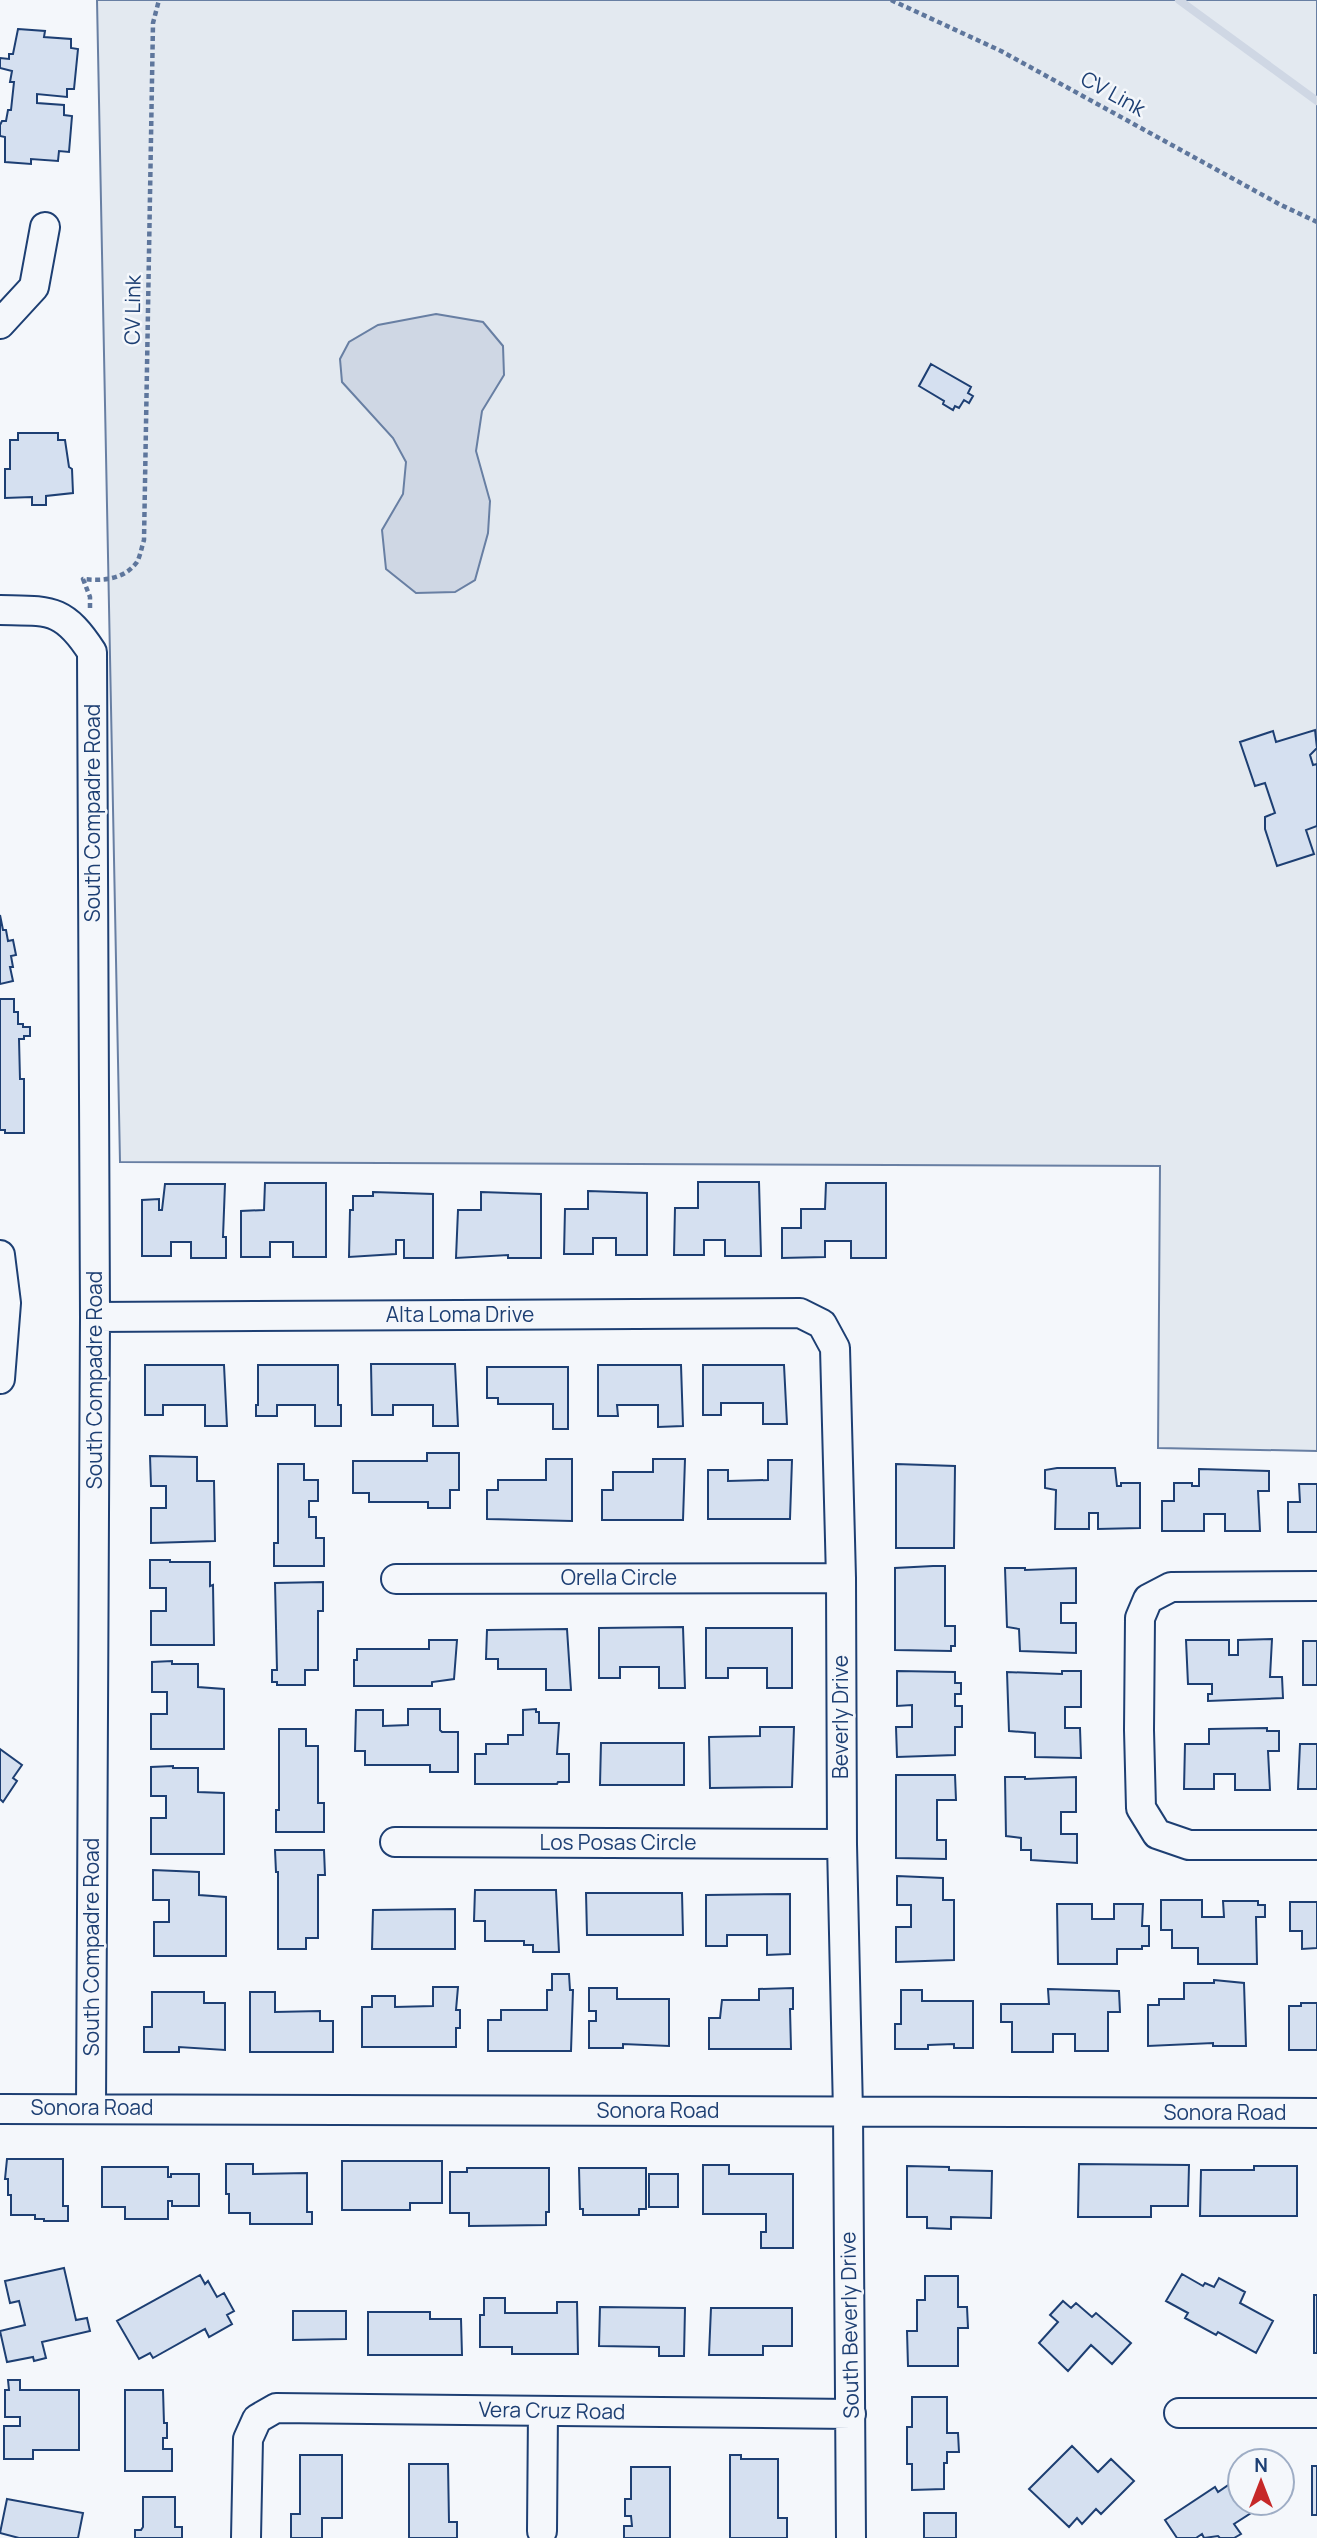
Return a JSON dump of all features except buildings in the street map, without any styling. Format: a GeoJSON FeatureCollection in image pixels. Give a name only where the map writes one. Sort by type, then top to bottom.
{"type":"FeatureCollection","features":[{"type":"Feature","properties":{"kind":"street"},"geometry":{"type":"LineString","coordinates":[[0,324],[34,288],[45,227]]}},
{"type":"Feature","properties":{"kind":"street","name":"South Compadre Road"},"geometry":{"type":"LineString","coordinates":[[0,610],[48,611],[77,628],[92,652],[95,1317],[92,2108]]}},
{"type":"Feature","properties":{"kind":"street"},"geometry":{"type":"LineString","coordinates":[[0,1255],[6,1303],[0,1379]]}},
{"type":"Feature","properties":{"kind":"street","name":"Alta Loma Drive"},"geometry":{"type":"LineString","coordinates":[[95,1317],[800,1313],[822,1325]]}},
{"type":"Feature","properties":{"kind":"street","name":"Beverly Drive"},"geometry":{"type":"LineString","coordinates":[[822,1325],[835,1348],[848,2112]]}},
{"type":"Feature","properties":{"kind":"street","name":"Orella Circle"},"geometry":{"type":"LineString","coordinates":[[397,1579],[841,1578]]}},
{"type":"Feature","properties":{"kind":"street"},"geometry":{"type":"LineString","coordinates":[[1317,1586],[1171,1587],[1149,1599],[1140,1618],[1139,1730],[1140,1808],[1157,1834],[1189,1845],[1317,1845]]}},
{"type":"Feature","properties":{"kind":"street","name":"Los Posas Circle"},"geometry":{"type":"LineString","coordinates":[[395,1842],[842,1844]]}},
{"type":"Feature","properties":{"kind":"street","name":"Sonora Road"},"geometry":{"type":"LineString","coordinates":[[0,2109],[1317,2113]]}},
{"type":"Feature","properties":{"kind":"street","name":"South Beverly Drive"},"geometry":{"type":"LineString","coordinates":[[848,2112],[851,2538]]}},
{"type":"Feature","properties":{"kind":"street","name":"Vera Cruz Road"},"geometry":{"type":"LineString","coordinates":[[246,2538],[248,2439],[257,2418],[276,2408],[851,2414]]}},
{"type":"Feature","properties":{"kind":"street"},"geometry":{"type":"LineString","coordinates":[[542,2531],[543,2411]]}},
{"type":"Feature","properties":{"kind":"street"},"geometry":{"type":"LineString","coordinates":[[1180,2413],[1317,2413]]}},
{"type":"Feature","properties":{"kind":"path","name":"CV Link"},"geometry":{"type":"LineString","coordinates":[[83,579],[105,581],[123,573],[137,562],[144,540],[153,23],[159,0]]}},
{"type":"Feature","properties":{"kind":"path","name":"CV Link"},"geometry":{"type":"LineString","coordinates":[[891,0],[1001,51],[1279,204],[1317,222]]}},
{"type":"Feature","properties":{"kind":"shaded area"},"geometry":{"type":"Polygon","coordinates":[[[97,0],[1317,0],[1317,1451],[1158,1448],[1160,1166],[120,1162],[97,0]]]}},
{"type":"Feature","properties":{"kind":"shaded area"},"geometry":{"type":"Polygon","coordinates":[[[436,314],[483,322],[503,346],[504,375],[482,411],[476,451],[490,501],[488,533],[475,580],[455,592],[416,593],[386,569],[382,530],[403,494],[406,462],[393,438],[342,382],[340,359],[349,342],[378,325],[436,314]]]}},
{"type":"Feature","properties":{"kind":"waterway"},"geometry":{"type":"LineString","coordinates":[[1179,0],[1317,101]]}}]}
